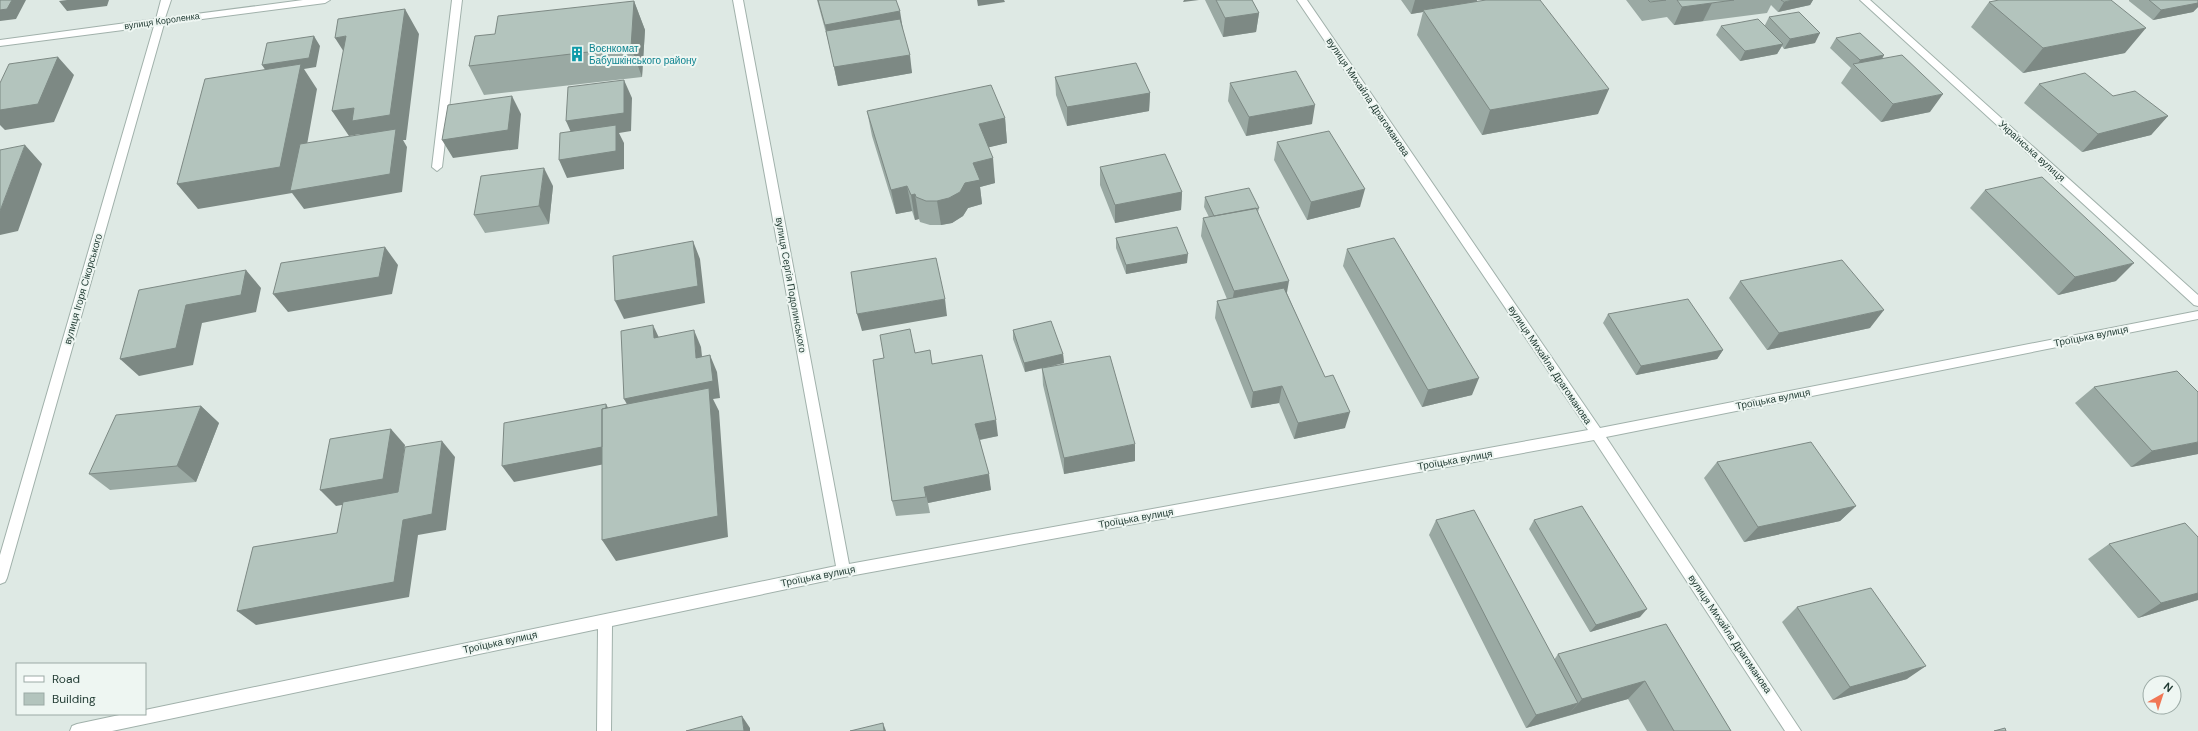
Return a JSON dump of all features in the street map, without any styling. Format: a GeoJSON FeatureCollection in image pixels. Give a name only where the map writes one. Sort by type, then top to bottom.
{"type":"FeatureCollection","features":[{"type":"Feature","properties":{"kind":"street","name":"вулиця Ігоря Сікорського"},"geometry":{"type":"LineString","coordinates":[[0,578],[166,0]]}},
{"type":"Feature","properties":{"kind":"street","name":"вулиця Короленка"},"geometry":{"type":"LineString","coordinates":[[0,43],[325,0]]}},
{"type":"Feature","properties":{"kind":"street"},"geometry":{"type":"LineString","coordinates":[[437,167],[457,0]]}},
{"type":"Feature","properties":{"kind":"street","name":"вулиця Сергія Подолинського"},"geometry":{"type":"LineString","coordinates":[[738,0],[844,571]]}},
{"type":"Feature","properties":{"kind":"street","name":"вулиця Михайла Драгоманова"},"geometry":{"type":"LineString","coordinates":[[1302,0],[1597,434],[1794,731]]}},
{"type":"Feature","properties":{"kind":"street","name":"Українська вулиця"},"geometry":{"type":"LineString","coordinates":[[1865,0],[2198,302]]}},
{"type":"Feature","properties":{"kind":"street","name":"Троїцька вулиця"},"geometry":{"type":"LineString","coordinates":[[77,731],[844,571],[1597,434],[2198,315]]}},
{"type":"Feature","properties":{"kind":"street"},"geometry":{"type":"LineString","coordinates":[[604,731],[605,621]]}},
{"type":"Feature","properties":{"kind":"building"},"geometry":{"type":"Polygon","coordinates":[[[0,0],[12,0],[7,9],[0,10],[0,0]]]}},
{"type":"Feature","properties":{"kind":"building"},"geometry":{"type":"Polygon","coordinates":[[[818,0],[896,0],[900,11],[825,25],[818,0]]]}},
{"type":"Feature","properties":{"kind":"building"},"geometry":{"type":"Polygon","coordinates":[[[1216,0],[1252,0],[1259,13],[1225,18],[1216,0]]]}},
{"type":"Feature","properties":{"kind":"building"},"geometry":{"type":"Polygon","coordinates":[[[1486,0],[1540,0],[1609,89],[1490,110],[1423,10],[1486,0]]]}},
{"type":"Feature","properties":{"kind":"building"},"geometry":{"type":"Polygon","coordinates":[[[1648,0],[1666,0],[1650,2],[1648,0]]]}},
{"type":"Feature","properties":{"kind":"building"},"geometry":{"type":"Polygon","coordinates":[[[1677,0],[1734,0],[1682,7],[1677,0]]]}},
{"type":"Feature","properties":{"kind":"building"},"geometry":{"type":"Polygon","coordinates":[[[1781,0],[1793,0],[1784,2],[1781,0]]]}},
{"type":"Feature","properties":{"kind":"building"},"geometry":{"type":"Polygon","coordinates":[[[1999,0],[2111,0],[2146,28],[2043,48],[1989,2],[1999,0]]]}},
{"type":"Feature","properties":{"kind":"building"},"geometry":{"type":"Polygon","coordinates":[[[2149,0],[2198,0],[2198,3],[2161,10],[2149,0]]]}},
{"type":"Feature","properties":{"kind":"building"},"geometry":{"type":"Polygon","coordinates":[[[634,1],[631,47],[469,66],[475,36],[495,34],[498,16],[634,1]]]}},
{"type":"Feature","properties":{"kind":"building"},"geometry":{"type":"Polygon","coordinates":[[[405,9],[390,115],[352,121],[354,108],[332,111],[346,36],[335,38],[338,19],[405,9]]]}},
{"type":"Feature","properties":{"kind":"building"},"geometry":{"type":"Polygon","coordinates":[[[1799,12],[1820,33],[1790,39],[1769,17],[1799,12]]]}},
{"type":"Feature","properties":{"kind":"building"},"geometry":{"type":"Polygon","coordinates":[[[900,19],[910,55],[834,67],[826,31],[900,19]]]}},
{"type":"Feature","properties":{"kind":"building"},"geometry":{"type":"Polygon","coordinates":[[[1758,19],[1783,44],[1745,51],[1721,26],[1758,19]]]}},
{"type":"Feature","properties":{"kind":"building"},"geometry":{"type":"Polygon","coordinates":[[[1860,33],[1884,55],[1860,60],[1836,38],[1860,33]]]}},
{"type":"Feature","properties":{"kind":"building"},"geometry":{"type":"Polygon","coordinates":[[[314,36],[309,58],[262,65],[267,43],[314,36]]]}},
{"type":"Feature","properties":{"kind":"building"},"geometry":{"type":"Polygon","coordinates":[[[1902,55],[1943,94],[1893,104],[1853,64],[1902,55]]]}},
{"type":"Feature","properties":{"kind":"building"},"geometry":{"type":"Polygon","coordinates":[[[58,57],[38,104],[0,110],[0,83],[9,64],[58,57]]]}},
{"type":"Feature","properties":{"kind":"building"},"geometry":{"type":"Polygon","coordinates":[[[1136,63],[1150,93],[1067,107],[1055,77],[1136,63]]]}},
{"type":"Feature","properties":{"kind":"building"},"geometry":{"type":"Polygon","coordinates":[[[301,64],[280,167],[177,184],[205,79],[301,64]]]}},
{"type":"Feature","properties":{"kind":"building"},"geometry":{"type":"Polygon","coordinates":[[[1296,71],[1315,105],[1249,117],[1230,83],[1296,71]]]}},
{"type":"Feature","properties":{"kind":"building"},"geometry":{"type":"Polygon","coordinates":[[[2085,73],[2113,96],[2135,91],[2168,116],[2098,134],[2039,84],[2085,73]]]}},
{"type":"Feature","properties":{"kind":"building"},"geometry":{"type":"Polygon","coordinates":[[[624,80],[624,113],[566,121],[568,87],[624,80]]]}},
{"type":"Feature","properties":{"kind":"building"},"geometry":{"type":"Polygon","coordinates":[[[991,85],[1005,118],[979,124],[993,158],[973,163],[980,180],[965,183],[960,192],[949,198],[937,201],[926,201],[916,197],[915,194],[911,195],[907,186],[891,190],[867,111],[991,85]]]}},
{"type":"Feature","properties":{"kind":"building"},"geometry":{"type":"Polygon","coordinates":[[[512,96],[508,130],[442,140],[448,105],[512,96]]]}},
{"type":"Feature","properties":{"kind":"building"},"geometry":{"type":"Polygon","coordinates":[[[616,125],[616,151],[559,160],[560,133],[616,125]]]}},
{"type":"Feature","properties":{"kind":"building"},"geometry":{"type":"Polygon","coordinates":[[[396,129],[390,174],[290,191],[300,144],[396,129]]]}},
{"type":"Feature","properties":{"kind":"building"},"geometry":{"type":"Polygon","coordinates":[[[1329,131],[1365,189],[1311,202],[1277,142],[1329,131]]]}},
{"type":"Feature","properties":{"kind":"building"},"geometry":{"type":"Polygon","coordinates":[[[25,145],[0,211],[0,150],[25,145]]]}},
{"type":"Feature","properties":{"kind":"building"},"geometry":{"type":"Polygon","coordinates":[[[1165,154],[1182,192],[1115,205],[1100,167],[1165,154]]]}},
{"type":"Feature","properties":{"kind":"building"},"geometry":{"type":"Polygon","coordinates":[[[544,168],[539,206],[474,215],[481,176],[544,168]]]}},
{"type":"Feature","properties":{"kind":"building"},"geometry":{"type":"Polygon","coordinates":[[[2042,177],[2134,263],[2075,277],[1985,190],[2042,177]]]}},
{"type":"Feature","properties":{"kind":"building"},"geometry":{"type":"Polygon","coordinates":[[[1249,188],[1259,208],[1214,216],[1205,197],[1249,188]]]}},
{"type":"Feature","properties":{"kind":"building"},"geometry":{"type":"Polygon","coordinates":[[[1256,208],[1289,281],[1234,291],[1203,218],[1256,208]]]}},
{"type":"Feature","properties":{"kind":"building"},"geometry":{"type":"Polygon","coordinates":[[[1177,227],[1188,254],[1126,265],[1116,238],[1177,227]]]}},
{"type":"Feature","properties":{"kind":"building"},"geometry":{"type":"Polygon","coordinates":[[[1394,238],[1479,378],[1428,390],[1347,249],[1394,238]]]}},
{"type":"Feature","properties":{"kind":"building"},"geometry":{"type":"Polygon","coordinates":[[[693,241],[698,286],[615,301],[613,256],[693,241]]]}},
{"type":"Feature","properties":{"kind":"building"},"geometry":{"type":"Polygon","coordinates":[[[385,247],[379,277],[273,294],[281,263],[385,247]]]}},
{"type":"Feature","properties":{"kind":"building"},"geometry":{"type":"Polygon","coordinates":[[[936,258],[945,299],[857,314],[851,272],[936,258]]]}},
{"type":"Feature","properties":{"kind":"building"},"geometry":{"type":"Polygon","coordinates":[[[1842,260],[1884,310],[1779,333],[1740,281],[1842,260]]]}},
{"type":"Feature","properties":{"kind":"building"},"geometry":{"type":"Polygon","coordinates":[[[246,270],[241,295],[186,305],[176,348],[120,359],[139,290],[246,270]]]}},
{"type":"Feature","properties":{"kind":"building"},"geometry":{"type":"Polygon","coordinates":[[[1284,288],[1325,377],[1333,375],[1350,412],[1298,423],[1282,386],[1253,392],[1217,301],[1284,288]]]}},
{"type":"Feature","properties":{"kind":"building"},"geometry":{"type":"Polygon","coordinates":[[[1688,299],[1723,350],[1641,366],[1608,314],[1688,299]]]}},
{"type":"Feature","properties":{"kind":"building"},"geometry":{"type":"Polygon","coordinates":[[[1051,321],[1063,354],[1024,363],[1013,330],[1051,321]]]}},
{"type":"Feature","properties":{"kind":"building"},"geometry":{"type":"Polygon","coordinates":[[[653,325],[654,338],[694,330],[696,358],[710,355],[713,381],[624,399],[621,331],[653,325]]]}},
{"type":"Feature","properties":{"kind":"building"},"geometry":{"type":"Polygon","coordinates":[[[910,329],[915,353],[930,350],[932,364],[982,355],[996,420],[975,424],[989,474],[924,487],[926,497],[892,501],[873,360],[884,358],[880,335],[910,329]]]}},
{"type":"Feature","properties":{"kind":"building"},"geometry":{"type":"Polygon","coordinates":[[[1110,356],[1135,444],[1064,458],[1042,368],[1110,356]]]}},
{"type":"Feature","properties":{"kind":"building"},"geometry":{"type":"Polygon","coordinates":[[[2177,371],[2198,392],[2198,442],[2152,451],[2094,387],[2177,371]]]}},
{"type":"Feature","properties":{"kind":"building"},"geometry":{"type":"Polygon","coordinates":[[[709,388],[718,516],[602,540],[602,409],[709,388]]]}},
{"type":"Feature","properties":{"kind":"building"},"geometry":{"type":"Polygon","coordinates":[[[606,404],[606,408],[602,409],[602,447],[502,466],[504,423],[606,404]]]}},
{"type":"Feature","properties":{"kind":"building"},"geometry":{"type":"Polygon","coordinates":[[[201,406],[177,466],[89,474],[116,415],[201,406]]]}},
{"type":"Feature","properties":{"kind":"building"},"geometry":{"type":"Polygon","coordinates":[[[391,429],[383,479],[320,490],[330,439],[391,429]]]}},
{"type":"Feature","properties":{"kind":"building"},"geometry":{"type":"Polygon","coordinates":[[[442,441],[432,514],[403,520],[394,582],[237,611],[253,547],[337,533],[343,502],[398,492],[405,447],[442,441]]]}},
{"type":"Feature","properties":{"kind":"building"},"geometry":{"type":"Polygon","coordinates":[[[1811,442],[1856,506],[1758,527],[1717,462],[1811,442]]]}},
{"type":"Feature","properties":{"kind":"building"},"geometry":{"type":"Polygon","coordinates":[[[1582,506],[1647,609],[1596,625],[1534,520],[1582,506]]]}},
{"type":"Feature","properties":{"kind":"building"},"geometry":{"type":"Polygon","coordinates":[[[1474,510],[1578,703],[1536,715],[1436,520],[1474,510]]]}},
{"type":"Feature","properties":{"kind":"building"},"geometry":{"type":"Polygon","coordinates":[[[2185,523],[2198,537],[2198,593],[2161,603],[2109,544],[2185,523]]]}},
{"type":"Feature","properties":{"kind":"building"},"geometry":{"type":"Polygon","coordinates":[[[1871,588],[1926,666],[1850,687],[1797,607],[1871,588]]]}},
{"type":"Feature","properties":{"kind":"building"},"geometry":{"type":"Polygon","coordinates":[[[1666,624],[1731,731],[1674,731],[1645,681],[1582,699],[1558,654],[1666,624]]]}},
{"type":"Feature","properties":{"kind":"building"},"geometry":{"type":"Polygon","coordinates":[[[742,716],[744,731],[686,731],[742,716]]]}},
{"type":"Feature","properties":{"kind":"building"},"geometry":{"type":"Polygon","coordinates":[[[883,723],[884,731],[850,731],[883,723]]]}},
{"type":"Feature","properties":{"kind":"building"},"geometry":{"type":"Polygon","coordinates":[[[2005,728],[2006,731],[1994,731],[2005,728]]]}},
{"type":"Feature","properties":{"kind":"place","name":"Воєнкомат Бабушкінського району"},"geometry":{"type":"Point","coordinates":[577,54]}}]}
